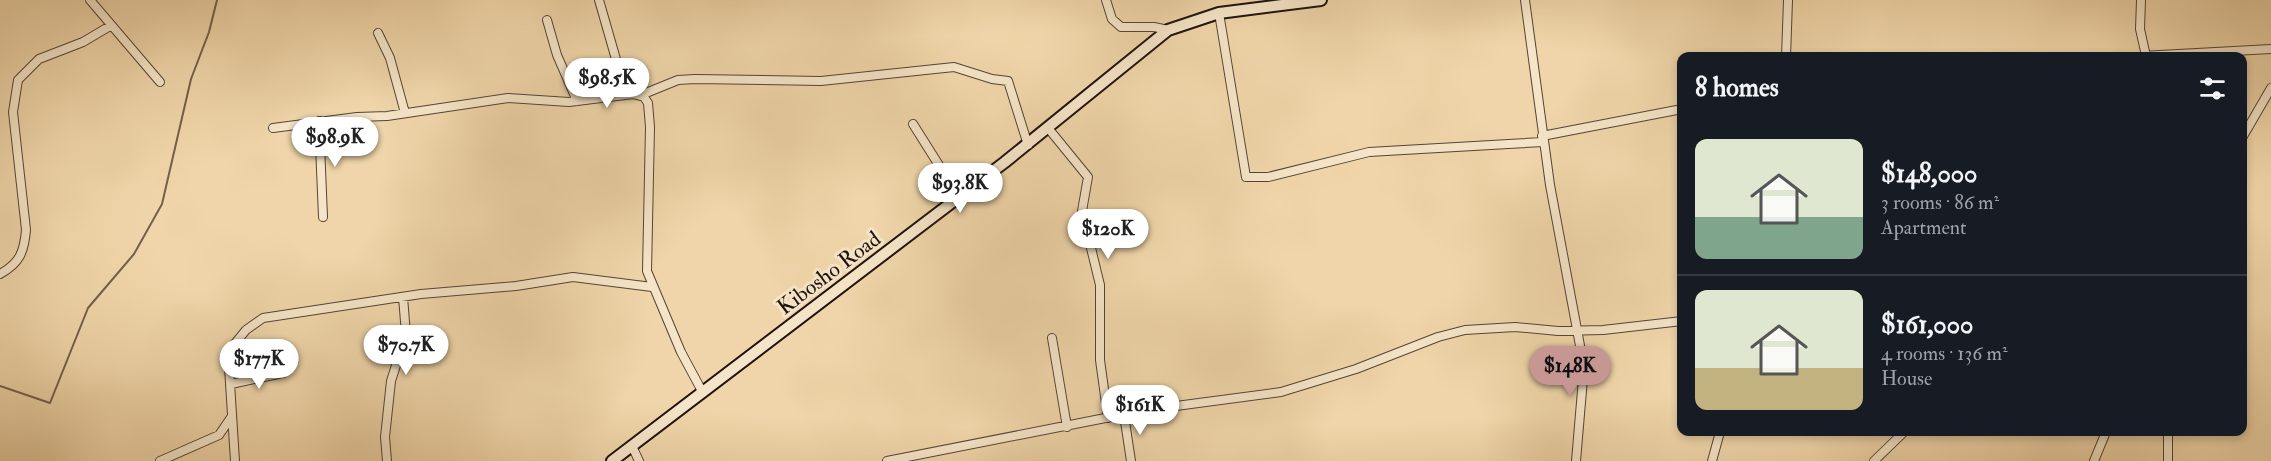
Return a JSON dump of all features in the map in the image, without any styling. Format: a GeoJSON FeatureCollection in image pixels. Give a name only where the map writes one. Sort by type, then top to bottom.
{"type":"FeatureCollection","features":[{"type":"Feature","properties":{"kind":"street"},"geometry":{"type":"LineString","coordinates":[[90,0],[160,82]]}},
{"type":"Feature","properties":{"kind":"street"},"geometry":{"type":"LineString","coordinates":[[599,0],[626,94]]}},
{"type":"Feature","properties":{"kind":"street"},"geometry":{"type":"LineString","coordinates":[[1106,0],[1112,19],[1121,27],[1154,27],[1168,30]]}},
{"type":"Feature","properties":{"kind":"street","name":"Kibosho Road"},"geometry":{"type":"LineString","coordinates":[[612,461],[1028,145],[1168,30],[1219,13],[1321,0]]}},
{"type":"Feature","properties":{"kind":"street"},"geometry":{"type":"LineString","coordinates":[[1525,0],[1560,246],[1579,331],[1584,381],[1576,461]]}},
{"type":"Feature","properties":{"kind":"street"},"geometry":{"type":"LineString","coordinates":[[1786,52],[1788,0]]}},
{"type":"Feature","properties":{"kind":"street"},"geometry":{"type":"LineString","coordinates":[[2141,0],[2140,29],[2145,52]]}},
{"type":"Feature","properties":{"kind":"street"},"geometry":{"type":"LineString","coordinates":[[1219,13],[1246,177],[1268,177],[1369,152],[1543,139],[1677,110]]}},
{"type":"Feature","properties":{"kind":"street"},"geometry":{"type":"LineString","coordinates":[[547,20],[557,55],[577,101]]}},
{"type":"Feature","properties":{"kind":"street"},"geometry":{"type":"LineString","coordinates":[[0,274],[23,255],[26,237],[13,112],[18,80],[39,59],[83,42],[110,26]]}},
{"type":"Feature","properties":{"kind":"street"},"geometry":{"type":"LineString","coordinates":[[378,33],[390,58],[405,113]]}},
{"type":"Feature","properties":{"kind":"street"},"geometry":{"type":"LineString","coordinates":[[2217,52],[2271,49]]}},
{"type":"Feature","properties":{"kind":"street"},"geometry":{"type":"LineString","coordinates":[[273,128],[405,113],[508,98],[577,101],[626,94],[641,95],[686,80],[821,81],[954,67],[973,71],[992,80],[1008,81],[1028,145]]}},
{"type":"Feature","properties":{"kind":"street"},"geometry":{"type":"LineString","coordinates":[[2247,129],[2271,88]]}},
{"type":"Feature","properties":{"kind":"street"},"geometry":{"type":"LineString","coordinates":[[641,95],[648,103],[650,127],[651,190],[647,260],[652,287],[681,352],[703,393]]}},
{"type":"Feature","properties":{"kind":"street"},"geometry":{"type":"LineString","coordinates":[[319,121],[323,217]]}},
{"type":"Feature","properties":{"kind":"street"},"geometry":{"type":"LineString","coordinates":[[914,124],[959,197]]}},
{"type":"Feature","properties":{"kind":"street"},"geometry":{"type":"LineString","coordinates":[[1048,128],[1088,177],[1082,211],[1100,285],[1100,360],[1108,418]]}},
{"type":"Feature","properties":{"kind":"street"},"geometry":{"type":"LineString","coordinates":[[235,461],[228,352],[256,321],[274,314],[403,297],[516,286],[581,276],[618,284],[652,287]]}},
{"type":"Feature","properties":{"kind":"street"},"geometry":{"type":"LineString","coordinates":[[387,461],[385,436],[391,381],[406,334],[403,297]]}},
{"type":"Feature","properties":{"kind":"street"},"geometry":{"type":"LineString","coordinates":[[887,461],[1124,415],[1281,393],[1356,369],[1438,336],[1465,330],[1515,327],[1579,331],[1677,321]]}},
{"type":"Feature","properties":{"kind":"street"},"geometry":{"type":"LineString","coordinates":[[1052,338],[1067,427]]}},
{"type":"Feature","properties":{"kind":"street"},"geometry":{"type":"LineString","coordinates":[[231,384],[283,373]]}},
{"type":"Feature","properties":{"kind":"street"},"geometry":{"type":"LineString","coordinates":[[160,461],[219,435],[233,415]]}},
{"type":"Feature","properties":{"kind":"street"},"geometry":{"type":"LineString","coordinates":[[1124,415],[1131,461]]}},
{"type":"Feature","properties":{"kind":"street"},"geometry":{"type":"LineString","coordinates":[[1712,461],[1719,436]]}},
{"type":"Feature","properties":{"kind":"street"},"geometry":{"type":"LineString","coordinates":[[1874,461],[1900,436]]}},
{"type":"Feature","properties":{"kind":"street"},"geometry":{"type":"LineString","coordinates":[[2094,461],[2104,436]]}},
{"type":"Feature","properties":{"kind":"street"},"geometry":{"type":"LineString","coordinates":[[2168,436],[2168,461]]}},
{"type":"Feature","properties":{"kind":"street"},"geometry":{"type":"LineString","coordinates":[[632,446],[639,461]]}},
{"type":"Feature","properties":{"kind":"waterway"},"geometry":{"type":"LineString","coordinates":[[0,386],[50,403],[88,308],[134,254],[162,204],[191,79],[209,32],[217,0]]}}]}
